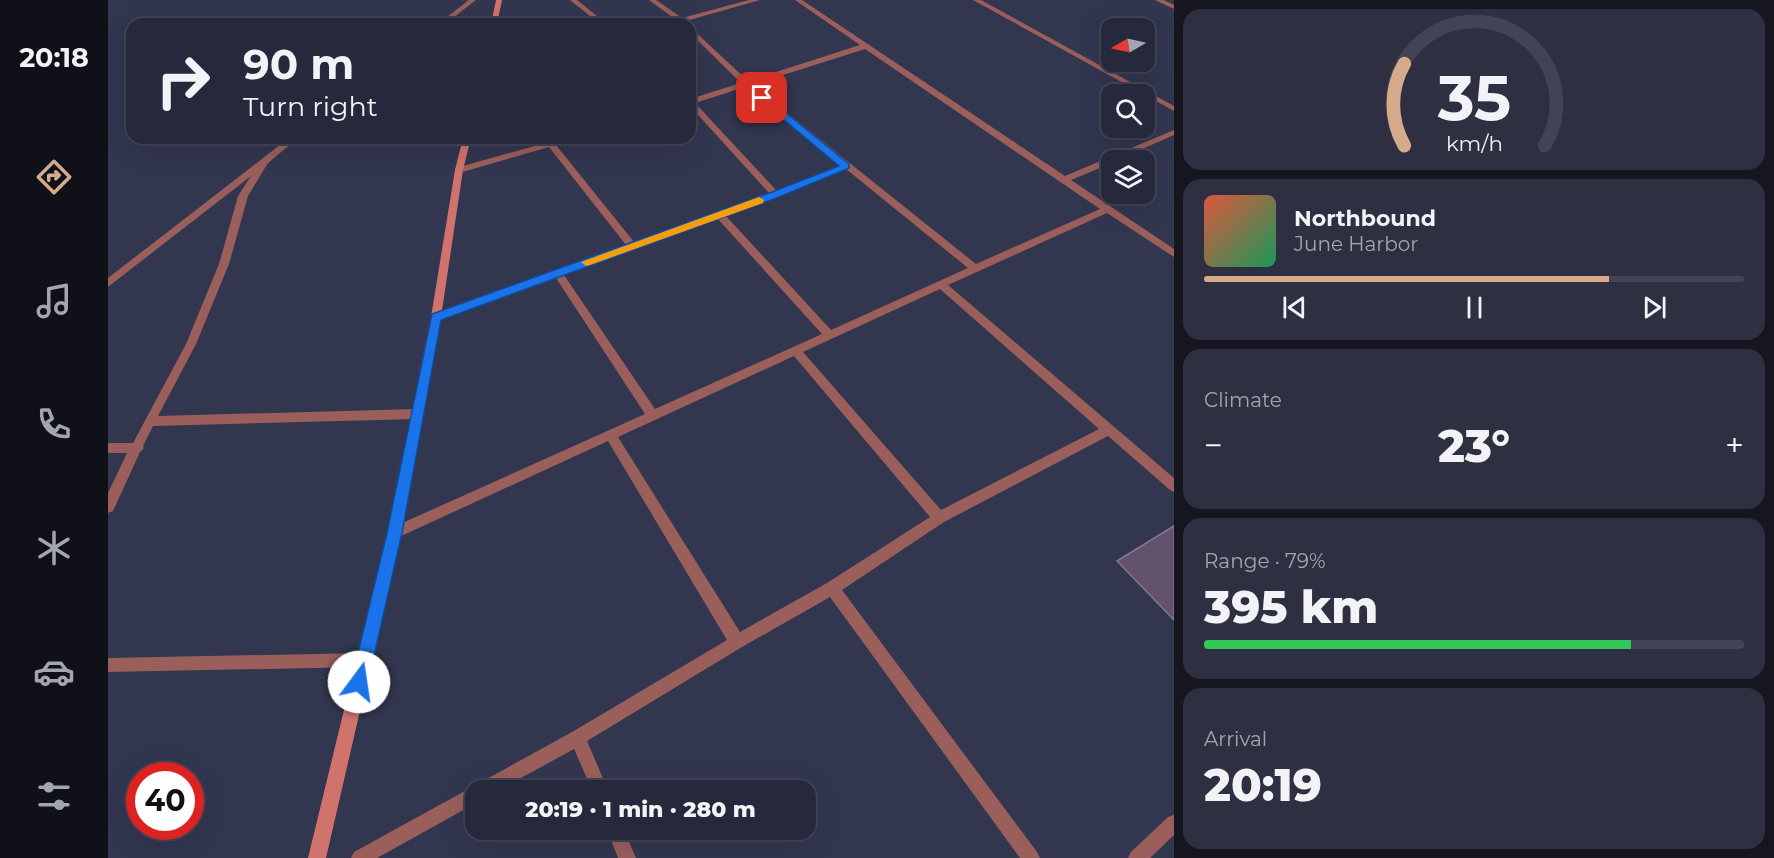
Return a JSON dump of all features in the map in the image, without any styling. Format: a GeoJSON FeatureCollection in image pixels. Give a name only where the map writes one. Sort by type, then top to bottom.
{"type":"FeatureCollection","features":[{"type":"Feature","properties":{"kind":"street"},"geometry":{"type":"LineString","coordinates":[[449,18],[473,0]]}},
{"type":"Feature","properties":{"kind":"street"},"geometry":{"type":"LineString","coordinates":[[495,18],[499,0]]}},
{"type":"Feature","properties":{"kind":"street"},"geometry":{"type":"LineString","coordinates":[[573,0],[596,18]]}},
{"type":"Feature","properties":{"kind":"street"},"geometry":{"type":"LineString","coordinates":[[652,0],[677,18]]}},
{"type":"Feature","properties":{"kind":"street"},"geometry":{"type":"LineString","coordinates":[[696,18],[757,0]]}},
{"type":"Feature","properties":{"kind":"street"},"geometry":{"type":"LineString","coordinates":[[798,0],[1174,254]]}},
{"type":"Feature","properties":{"kind":"street"},"geometry":{"type":"LineString","coordinates":[[976,0],[1174,109]]}},
{"type":"Feature","properties":{"kind":"street"},"geometry":{"type":"LineString","coordinates":[[1158,0],[1174,7]]}},
{"type":"Feature","properties":{"kind":"street"},"geometry":{"type":"LineString","coordinates":[[696,34],[746,84],[975,269]]}},
{"type":"Feature","properties":{"kind":"street"},"geometry":{"type":"LineString","coordinates":[[696,100],[866,46]]}},
{"type":"Feature","properties":{"kind":"street"},"geometry":{"type":"LineString","coordinates":[[696,108],[776,195]]}},
{"type":"Feature","properties":{"kind":"street"},"geometry":{"type":"LineString","coordinates":[[1065,180],[1174,132]]}},
{"type":"Feature","properties":{"kind":"street"},"geometry":{"type":"LineString","coordinates":[[108,282],[286,144]]}},
{"type":"Feature","properties":{"kind":"street"},"geometry":{"type":"LineString","coordinates":[[317,858],[394,533],[436,317],[459,170],[466,144]]}},
{"type":"Feature","properties":{"kind":"street"},"geometry":{"type":"LineString","coordinates":[[459,170],[551,144],[631,245]]}},
{"type":"Feature","properties":{"kind":"street"},"geometry":{"type":"LineString","coordinates":[[108,507],[149,421],[191,344],[224,264],[243,196],[266,160]]}},
{"type":"Feature","properties":{"kind":"street"},"geometry":{"type":"LineString","coordinates":[[436,317],[631,245],[776,195],[846,166]]}},
{"type":"Feature","properties":{"kind":"street"},"geometry":{"type":"LineString","coordinates":[[394,533],[1107,208]]}},
{"type":"Feature","properties":{"kind":"street"},"geometry":{"type":"LineString","coordinates":[[718,214],[830,336]]}},
{"type":"Feature","properties":{"kind":"street"},"geometry":{"type":"LineString","coordinates":[[558,273],[652,415]]}},
{"type":"Feature","properties":{"kind":"street"},"geometry":{"type":"LineString","coordinates":[[940,284],[1174,486]]}},
{"type":"Feature","properties":{"kind":"street"},"geometry":{"type":"LineString","coordinates":[[795,350],[939,518]]}},
{"type":"Feature","properties":{"kind":"street"},"geometry":{"type":"LineString","coordinates":[[149,421],[417,414]]}},
{"type":"Feature","properties":{"kind":"street"},"geometry":{"type":"LineString","coordinates":[[501,780],[578,738],[737,642],[832,588],[939,518],[1110,429]]}},
{"type":"Feature","properties":{"kind":"street"},"geometry":{"type":"LineString","coordinates":[[610,434],[737,642]]}},
{"type":"Feature","properties":{"kind":"street"},"geometry":{"type":"LineString","coordinates":[[108,448],[138,448]]}},
{"type":"Feature","properties":{"kind":"street"},"geometry":{"type":"LineString","coordinates":[[832,588],[1031,858]]}},
{"type":"Feature","properties":{"kind":"street"},"geometry":{"type":"LineString","coordinates":[[108,665],[365,660]]}},
{"type":"Feature","properties":{"kind":"street"},"geometry":{"type":"LineString","coordinates":[[578,738],[596,780]]}},
{"type":"Feature","properties":{"kind":"street"},"geometry":{"type":"LineString","coordinates":[[360,858],[465,800]]}},
{"type":"Feature","properties":{"kind":"street"},"geometry":{"type":"LineString","coordinates":[[1137,858],[1174,823]]}},
{"type":"Feature","properties":{"kind":"street"},"geometry":{"type":"LineString","coordinates":[[620,840],[627,858]]}},
{"type":"Feature","properties":{"kind":"building"},"geometry":{"type":"Polygon","coordinates":[[[1174,526],[1174,620],[1117,561],[1174,526]]]}},
{"type":"Feature","properties":{"kind":"slow traffic"},"geometry":{"type":"LineString","coordinates":[[586,262],[759,200]]}},
{"type":"Feature","properties":{"kind":"route"},"geometry":{"type":"LineString","coordinates":[[359,682],[394,533],[436,317],[631,245],[776,195],[846,166],[762,98]]}}]}
